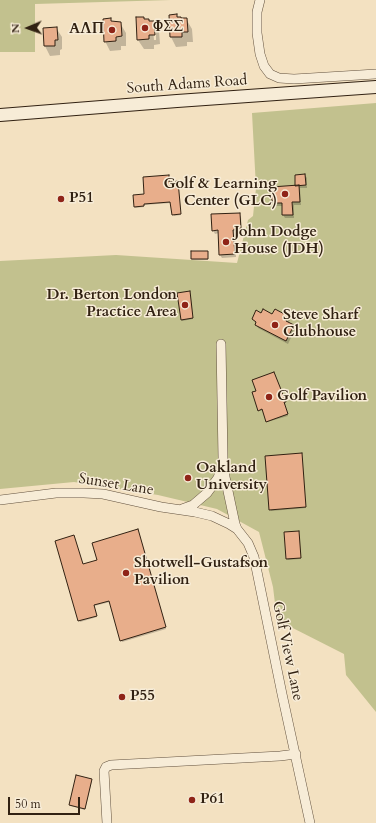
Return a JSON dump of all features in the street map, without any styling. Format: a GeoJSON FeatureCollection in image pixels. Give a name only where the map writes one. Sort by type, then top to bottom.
{"type":"FeatureCollection","features":[{"type":"Feature","properties":{"kind":"main road","name":"South Adams Road"},"geometry":{"type":"LineString","coordinates":[[0,115],[376,87]]}},
{"type":"Feature","properties":{"kind":"street"},"geometry":{"type":"LineString","coordinates":[[260,0],[257,12],[257,33],[260,54],[264,66],[270,74],[280,78],[294,79],[376,74]]}},
{"type":"Feature","properties":{"kind":"street","name":"Golf View Lane"},"geometry":{"type":"LineString","coordinates":[[221,344],[223,458],[225,477],[237,530],[248,543],[254,557],[310,823]]}},
{"type":"Feature","properties":{"kind":"street"},"geometry":{"type":"LineString","coordinates":[[179,510],[193,505],[207,493],[218,478],[223,458]]}},
{"type":"Feature","properties":{"kind":"street","name":"Sunset Lane"},"geometry":{"type":"LineString","coordinates":[[0,500],[44,494],[84,493],[120,497],[161,507],[212,516],[230,524],[237,530]]}},
{"type":"Feature","properties":{"kind":"street"},"geometry":{"type":"LineString","coordinates":[[107,823],[104,771],[106,766],[296,754]]}},
{"type":"Feature","properties":{"kind":"shaded area"},"geometry":{"type":"Polygon","coordinates":[[[0,0],[171,0],[35,4],[35,52],[0,52],[0,0]]]}},
{"type":"Feature","properties":{"kind":"shaded area"},"geometry":{"type":"Polygon","coordinates":[[[376,103],[376,712],[346,675],[344,654],[277,620],[273,587],[259,532],[217,509],[158,495],[74,482],[0,489],[0,261],[116,255],[237,263],[248,220],[253,216],[256,188],[252,113],[376,103]]]}},
{"type":"Feature","properties":{"kind":"building"},"geometry":{"type":"Polygon","coordinates":[[[177,14],[177,17],[187,18],[188,32],[182,32],[182,37],[170,37],[169,15],[177,14]]]}},
{"type":"Feature","properties":{"kind":"building","name":"ΦΣΣ"},"geometry":{"type":"Polygon","coordinates":[[[136,17],[144,17],[144,19],[149,19],[149,21],[154,21],[155,35],[149,35],[149,39],[137,40],[136,17]]]}},
{"type":"Feature","properties":{"kind":"building","name":"AΛΠ"},"geometry":{"type":"Polygon","coordinates":[[[111,18],[111,21],[121,22],[122,36],[116,37],[116,41],[104,42],[103,19],[111,18]]]}},
{"type":"Feature","properties":{"kind":"building"},"geometry":{"type":"Polygon","coordinates":[[[57,27],[58,40],[55,40],[55,46],[44,46],[43,28],[57,27]]]}},
{"type":"Feature","properties":{"kind":"building"},"geometry":{"type":"Polygon","coordinates":[[[305,174],[306,185],[295,186],[295,175],[305,174]]]}},
{"type":"Feature","properties":{"kind":"building"},"geometry":{"type":"Polygon","coordinates":[[[169,175],[169,182],[178,181],[181,214],[172,215],[170,202],[144,204],[144,206],[134,207],[133,195],[144,194],[143,177],[169,175]]]}},
{"type":"Feature","properties":{"kind":"building","name":"Golf & Learning Center (GLC)"},"geometry":{"type":"Polygon","coordinates":[[[299,185],[300,202],[292,202],[293,215],[282,215],[282,203],[273,203],[271,187],[299,185]]]}},
{"type":"Feature","properties":{"kind":"building","name":"John Dodge House (JDH)"},"geometry":{"type":"Polygon","coordinates":[[[240,213],[241,229],[233,230],[235,254],[219,255],[218,230],[212,231],[211,214],[240,213]]]}},
{"type":"Feature","properties":{"kind":"building"},"geometry":{"type":"Polygon","coordinates":[[[191,251],[208,251],[208,259],[191,259],[191,251]]]}},
{"type":"Feature","properties":{"kind":"building","name":"Dr. Berton London Practice Area"},"geometry":{"type":"Polygon","coordinates":[[[190,291],[193,318],[181,320],[177,293],[190,291]]]}},
{"type":"Feature","properties":{"kind":"building","name":"Steve Sharf Clubhouse"},"geometry":{"type":"Polygon","coordinates":[[[263,309],[272,314],[275,309],[288,316],[286,321],[294,325],[286,341],[255,325],[256,322],[252,319],[256,310],[261,313],[263,309]]]}},
{"type":"Feature","properties":{"kind":"building","name":"Golf Pavilion"},"geometry":{"type":"Polygon","coordinates":[[[274,372],[286,402],[284,402],[288,414],[266,422],[262,409],[258,411],[252,392],[256,391],[252,380],[274,372]]]}},
{"type":"Feature","properties":{"kind":"building"},"geometry":{"type":"Polygon","coordinates":[[[302,453],[306,507],[269,510],[265,456],[302,453]]]}},
{"type":"Feature","properties":{"kind":"building","name":"Shotwell-Gustafson Pavilion"},"geometry":{"type":"Polygon","coordinates":[[[138,529],[166,627],[120,641],[109,601],[94,605],[97,616],[78,621],[55,541],[74,535],[83,564],[97,560],[92,543],[138,529]]]}},
{"type":"Feature","properties":{"kind":"building"},"geometry":{"type":"Polygon","coordinates":[[[299,531],[301,558],[286,559],[284,532],[299,531]]]}},
{"type":"Feature","properties":{"kind":"building"},"geometry":{"type":"Polygon","coordinates":[[[76,775],[92,779],[85,809],[69,805],[76,775]]]}},
{"type":"Feature","properties":{"kind":"place","name":"ΦΣΣ"},"geometry":{"type":"Point","coordinates":[145,28]}},
{"type":"Feature","properties":{"kind":"place","name":"AΛΠ"},"geometry":{"type":"Point","coordinates":[112,30]}},
{"type":"Feature","properties":{"kind":"place","name":"Golf & Learning Center (GLC)"},"geometry":{"type":"Point","coordinates":[285,194]}},
{"type":"Feature","properties":{"kind":"place","name":"P51"},"geometry":{"type":"Point","coordinates":[61,199]}},
{"type":"Feature","properties":{"kind":"place","name":"John Dodge House (JDH)"},"geometry":{"type":"Point","coordinates":[226,242]}},
{"type":"Feature","properties":{"kind":"place","name":"Dr. Berton London Practice Area"},"geometry":{"type":"Point","coordinates":[185,305]}},
{"type":"Feature","properties":{"kind":"place","name":"Steve Sharf Clubhouse"},"geometry":{"type":"Point","coordinates":[275,325]}},
{"type":"Feature","properties":{"kind":"place","name":"Golf Pavilion"},"geometry":{"type":"Point","coordinates":[269,397]}},
{"type":"Feature","properties":{"kind":"place","name":"Oakland University"},"geometry":{"type":"Point","coordinates":[188,478]}},
{"type":"Feature","properties":{"kind":"place","name":"Shotwell-Gustafson Pavilion"},"geometry":{"type":"Point","coordinates":[126,573]}},
{"type":"Feature","properties":{"kind":"place","name":"P55"},"geometry":{"type":"Point","coordinates":[122,697]}},
{"type":"Feature","properties":{"kind":"place","name":"P61"},"geometry":{"type":"Point","coordinates":[192,800]}}]}
